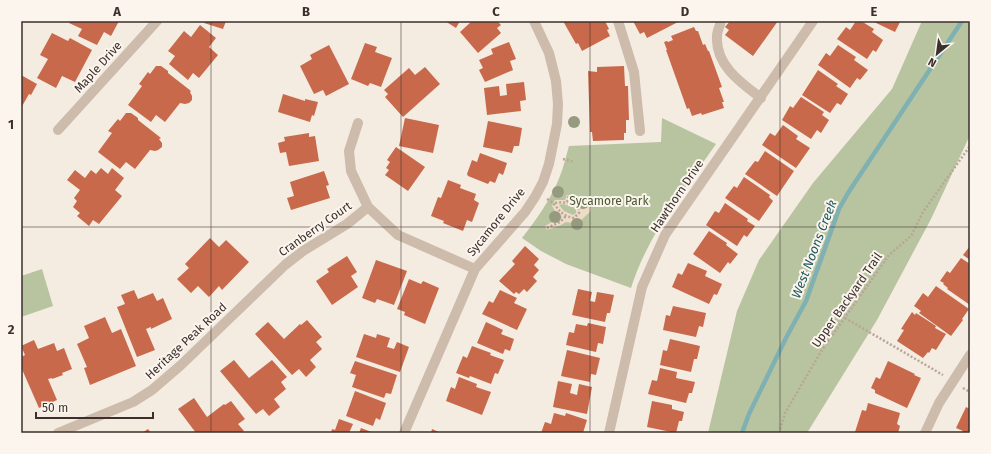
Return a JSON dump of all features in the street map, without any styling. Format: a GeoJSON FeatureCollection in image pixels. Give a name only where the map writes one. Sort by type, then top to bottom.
{"type":"FeatureCollection","features":[{"type":"Feature","properties":{"kind":"street","name":"Maple Drive"},"geometry":{"type":"LineString","coordinates":[[58,130],[157,21]]}},
{"type":"Feature","properties":{"kind":"street","name":"Sycamore Drive"},"geometry":{"type":"LineString","coordinates":[[404,433],[475,269],[525,212],[543,182],[554,144],[558,104],[556,81],[549,53],[534,21]]}},
{"type":"Feature","properties":{"kind":"street"},"geometry":{"type":"LineString","coordinates":[[618,21],[634,72],[640,132]]}},
{"type":"Feature","properties":{"kind":"street"},"geometry":{"type":"LineString","coordinates":[[721,21],[717,36],[719,52],[724,62],[737,80],[761,98]]}},
{"type":"Feature","properties":{"kind":"street","name":"Hawthorn Drive"},"geometry":{"type":"LineString","coordinates":[[609,433],[642,287],[665,235],[813,21]]}},
{"type":"Feature","properties":{"kind":"street","name":"Cranberry Court"},"geometry":{"type":"LineString","coordinates":[[358,123],[349,152],[351,171],[368,207],[398,234],[475,269]]}},
{"type":"Feature","properties":{"kind":"street","name":"Cranberry Court"},"geometry":{"type":"LineString","coordinates":[[278,273],[303,251],[346,224],[368,207]]}},
{"type":"Feature","properties":{"kind":"street","name":"Heritage Peak Road"},"geometry":{"type":"LineString","coordinates":[[58,433],[133,402],[152,390],[181,365],[278,273]]}},
{"type":"Feature","properties":{"kind":"street"},"geometry":{"type":"LineString","coordinates":[[925,433],[939,403],[970,355]]}},
{"type":"Feature","properties":{"kind":"path","name":"Upper Backyard Trail"},"geometry":{"type":"LineString","coordinates":[[779,433],[785,413],[822,350],[889,255],[911,236],[923,212],[970,146]]}},
{"type":"Feature","properties":{"kind":"path"},"geometry":{"type":"LineString","coordinates":[[563,158],[574,162]]}},
{"type":"Feature","properties":{"kind":"path"},"geometry":{"type":"LineString","coordinates":[[567,202],[569,195]]}},
{"type":"Feature","properties":{"kind":"path"},"geometry":{"type":"LineString","coordinates":[[546,199],[554,203],[567,202],[575,205],[580,211],[574,218],[566,216],[560,213],[554,203]]}},
{"type":"Feature","properties":{"kind":"path"},"geometry":{"type":"LineString","coordinates":[[547,228],[560,222],[566,216]]}},
{"type":"Feature","properties":{"kind":"path"},"geometry":{"type":"LineString","coordinates":[[845,318],[944,376]]}},
{"type":"Feature","properties":{"kind":"path"},"geometry":{"type":"LineString","coordinates":[[963,387],[970,392]]}},
{"type":"Feature","properties":{"kind":"green space"},"geometry":{"type":"Polygon","coordinates":[[[922,21],[970,21],[970,135],[931,219],[877,320],[807,433],[708,433],[737,311],[759,260],[813,183],[892,89],[922,21]]]}},
{"type":"Feature","properties":{"kind":"green space","name":"Sycamore Park"},"geometry":{"type":"Polygon","coordinates":[[[662,118],[716,144],[657,231],[638,268],[631,288],[566,264],[541,251],[522,238],[548,201],[561,172],[569,146],[661,142],[662,118]]]}},
{"type":"Feature","properties":{"kind":"green space"},"geometry":{"type":"Polygon","coordinates":[[[42,269],[53,306],[21,317],[21,276],[42,269]]]}},
{"type":"Feature","properties":{"kind":"shaded area"},"geometry":{"type":"Polygon","coordinates":[[[567,195],[570,196],[570,200],[577,202],[582,206],[586,206],[588,203],[591,209],[590,212],[579,222],[576,221],[573,225],[572,223],[566,222],[547,230],[545,226],[559,220],[562,217],[552,206],[555,200],[565,200],[567,195]],[[563,204],[559,205],[564,211],[573,215],[576,213],[576,208],[563,204]]]}},
{"type":"Feature","properties":{"kind":"building"},"geometry":{"type":"Polygon","coordinates":[[[70,21],[119,21],[111,36],[104,32],[97,45],[78,36],[82,29],[69,23],[70,21]]]}},
{"type":"Feature","properties":{"kind":"building"},"geometry":{"type":"Polygon","coordinates":[[[205,21],[226,21],[223,29],[204,23],[205,21]]]}},
{"type":"Feature","properties":{"kind":"building"},"geometry":{"type":"Polygon","coordinates":[[[445,21],[460,21],[456,28],[445,21]]]}},
{"type":"Feature","properties":{"kind":"building"},"geometry":{"type":"Polygon","coordinates":[[[472,21],[497,21],[501,25],[497,28],[501,33],[478,53],[460,32],[472,21]]]}},
{"type":"Feature","properties":{"kind":"building"},"geometry":{"type":"Polygon","coordinates":[[[563,21],[605,21],[609,29],[607,30],[610,36],[582,51],[578,43],[576,44],[563,21]]]}},
{"type":"Feature","properties":{"kind":"building"},"geometry":{"type":"Polygon","coordinates":[[[633,21],[678,22],[647,38],[644,32],[640,34],[633,21]]]}},
{"type":"Feature","properties":{"kind":"building"},"geometry":{"type":"Polygon","coordinates":[[[730,21],[778,21],[753,56],[725,35],[729,30],[725,27],[730,21]]]}},
{"type":"Feature","properties":{"kind":"building"},"geometry":{"type":"Polygon","coordinates":[[[856,21],[861,21],[874,29],[872,32],[883,40],[876,52],[873,50],[867,59],[837,39],[846,27],[850,30],[856,21]]]}},
{"type":"Feature","properties":{"kind":"building"},"geometry":{"type":"Polygon","coordinates":[[[872,21],[899,21],[900,22],[895,32],[872,21]]]}},
{"type":"Feature","properties":{"kind":"building"},"geometry":{"type":"Polygon","coordinates":[[[200,25],[216,38],[209,47],[218,55],[199,78],[193,73],[188,80],[169,64],[175,56],[168,51],[184,31],[191,37],[200,25]]]}},
{"type":"Feature","properties":{"kind":"building"},"geometry":{"type":"Polygon","coordinates":[[[694,27],[696,31],[698,31],[703,45],[705,44],[709,51],[722,87],[719,88],[724,102],[722,102],[724,108],[702,115],[701,113],[692,116],[689,108],[687,109],[664,42],[673,40],[671,36],[694,27]]]}},
{"type":"Feature","properties":{"kind":"building"},"geometry":{"type":"Polygon","coordinates":[[[52,33],[68,41],[70,38],[92,50],[75,82],[62,76],[56,88],[37,78],[48,59],[40,55],[52,33]]]}},
{"type":"Feature","properties":{"kind":"building"},"geometry":{"type":"Polygon","coordinates":[[[509,42],[516,59],[510,61],[513,70],[485,82],[479,70],[483,68],[479,60],[493,54],[491,49],[509,42]]]}},
{"type":"Feature","properties":{"kind":"building"},"geometry":{"type":"Polygon","coordinates":[[[365,43],[377,47],[375,52],[392,58],[381,87],[370,83],[368,86],[351,79],[365,43]]]}},
{"type":"Feature","properties":{"kind":"building"},"geometry":{"type":"Polygon","coordinates":[[[329,45],[349,84],[326,96],[323,90],[314,94],[300,66],[312,59],[310,55],[329,45]]]}},
{"type":"Feature","properties":{"kind":"building"},"geometry":{"type":"Polygon","coordinates":[[[838,45],[856,57],[854,60],[868,70],[860,80],[857,78],[850,88],[818,65],[826,53],[830,56],[838,45]]]}},
{"type":"Feature","properties":{"kind":"building"},"geometry":{"type":"Polygon","coordinates":[[[156,66],[161,66],[168,71],[168,73],[191,91],[192,96],[192,100],[189,103],[180,103],[165,122],[156,115],[151,122],[128,105],[142,86],[139,84],[148,72],[150,74],[156,66]]]}},
{"type":"Feature","properties":{"kind":"building"},"geometry":{"type":"Polygon","coordinates":[[[624,66],[625,86],[628,86],[629,120],[626,120],[626,133],[624,133],[624,140],[593,141],[592,132],[590,132],[588,71],[597,72],[597,67],[624,66]]]}},
{"type":"Feature","properties":{"kind":"building"},"geometry":{"type":"Polygon","coordinates":[[[425,67],[440,84],[403,117],[385,97],[388,94],[384,90],[409,68],[415,75],[425,67]]]}},
{"type":"Feature","properties":{"kind":"building"},"geometry":{"type":"Polygon","coordinates":[[[818,70],[838,84],[836,86],[848,94],[841,105],[837,103],[830,113],[802,95],[818,70]]]}},
{"type":"Feature","properties":{"kind":"building"},"geometry":{"type":"Polygon","coordinates":[[[21,75],[37,84],[21,108],[21,75]]]}},
{"type":"Feature","properties":{"kind":"building"},"geometry":{"type":"Polygon","coordinates":[[[524,82],[526,100],[520,101],[521,111],[487,115],[484,88],[499,86],[500,96],[507,95],[506,84],[524,82]]]}},
{"type":"Feature","properties":{"kind":"building"},"geometry":{"type":"Polygon","coordinates":[[[283,94],[305,101],[305,99],[318,102],[314,116],[312,115],[310,122],[278,112],[283,94]]]}},
{"type":"Feature","properties":{"kind":"building"},"geometry":{"type":"Polygon","coordinates":[[[801,97],[824,112],[822,115],[829,120],[821,133],[817,130],[811,139],[782,120],[790,106],[793,108],[801,97]]]}},
{"type":"Feature","properties":{"kind":"building"},"geometry":{"type":"Polygon","coordinates":[[[126,113],[131,113],[138,118],[138,120],[161,138],[159,139],[162,143],[162,147],[158,150],[150,150],[135,169],[126,162],[120,169],[98,152],[112,133],[108,131],[118,119],[120,121],[126,113]]]}},
{"type":"Feature","properties":{"kind":"building"},"geometry":{"type":"Polygon","coordinates":[[[405,118],[439,125],[433,153],[399,146],[405,118]]]}},
{"type":"Feature","properties":{"kind":"building"},"geometry":{"type":"Polygon","coordinates":[[[488,121],[522,128],[519,146],[514,146],[512,153],[483,147],[488,121]]]}},
{"type":"Feature","properties":{"kind":"building"},"geometry":{"type":"Polygon","coordinates":[[[783,125],[798,136],[796,139],[810,148],[796,168],[762,145],[770,133],[775,136],[783,125]]]}},
{"type":"Feature","properties":{"kind":"building"},"geometry":{"type":"Polygon","coordinates":[[[309,133],[309,137],[315,136],[319,161],[289,166],[286,152],[280,153],[278,143],[285,141],[284,137],[309,133]]]}},
{"type":"Feature","properties":{"kind":"building"},"geometry":{"type":"Polygon","coordinates":[[[396,147],[425,167],[408,191],[385,175],[389,170],[386,168],[390,162],[387,160],[396,147]]]}},
{"type":"Feature","properties":{"kind":"building"},"geometry":{"type":"Polygon","coordinates":[[[765,151],[794,171],[777,196],[745,174],[755,161],[758,162],[765,151]]]}},
{"type":"Feature","properties":{"kind":"building"},"geometry":{"type":"Polygon","coordinates":[[[480,153],[507,163],[503,175],[499,173],[495,183],[490,181],[488,184],[468,176],[467,174],[472,160],[477,162],[480,153]]]}},
{"type":"Feature","properties":{"kind":"building"},"geometry":{"type":"Polygon","coordinates":[[[101,168],[108,174],[112,168],[124,178],[115,190],[122,196],[99,224],[93,220],[89,226],[77,216],[80,213],[73,207],[77,201],[74,198],[80,190],[67,180],[75,170],[85,178],[91,170],[96,174],[101,168]]]}},
{"type":"Feature","properties":{"kind":"building"},"geometry":{"type":"Polygon","coordinates":[[[324,171],[329,185],[326,186],[330,198],[291,210],[287,198],[294,196],[290,182],[324,171]]]}},
{"type":"Feature","properties":{"kind":"building"},"geometry":{"type":"Polygon","coordinates":[[[744,177],[770,195],[769,197],[773,201],[759,221],[725,198],[734,186],[737,188],[744,177]]]}},
{"type":"Feature","properties":{"kind":"building"},"geometry":{"type":"Polygon","coordinates":[[[448,180],[461,185],[460,188],[476,194],[474,200],[479,203],[472,222],[467,220],[463,231],[443,223],[444,221],[431,216],[438,197],[441,198],[448,180]]]}},
{"type":"Feature","properties":{"kind":"building"},"geometry":{"type":"Polygon","coordinates":[[[725,203],[748,219],[747,221],[755,226],[747,237],[744,235],[737,246],[706,225],[715,211],[719,213],[725,203]]]}},
{"type":"Feature","properties":{"kind":"building"},"geometry":{"type":"Polygon","coordinates":[[[709,231],[727,243],[726,245],[738,254],[730,264],[728,262],[720,273],[693,254],[709,231]]]}},
{"type":"Feature","properties":{"kind":"building"},"geometry":{"type":"Polygon","coordinates":[[[210,238],[219,247],[226,240],[249,262],[222,290],[219,286],[209,297],[198,286],[191,293],[177,279],[189,268],[185,264],[210,238]]]}},
{"type":"Feature","properties":{"kind":"building"},"geometry":{"type":"Polygon","coordinates":[[[525,246],[539,259],[534,265],[539,270],[533,277],[537,281],[527,292],[524,289],[519,294],[516,292],[514,294],[499,281],[515,264],[512,261],[525,246]]]}},
{"type":"Feature","properties":{"kind":"building"},"geometry":{"type":"Polygon","coordinates":[[[970,246],[970,260],[963,255],[970,246]]]}},
{"type":"Feature","properties":{"kind":"building"},"geometry":{"type":"Polygon","coordinates":[[[347,256],[357,272],[351,276],[358,287],[332,305],[316,281],[329,272],[327,269],[347,256]]]}},
{"type":"Feature","properties":{"kind":"building"},"geometry":{"type":"Polygon","coordinates":[[[961,258],[970,264],[970,305],[947,289],[948,288],[943,284],[944,283],[940,281],[947,271],[950,273],[961,258]]]}},
{"type":"Feature","properties":{"kind":"building"},"geometry":{"type":"Polygon","coordinates":[[[376,260],[407,271],[394,305],[377,299],[375,303],[362,298],[376,260]]]}},
{"type":"Feature","properties":{"kind":"building"},"geometry":{"type":"Polygon","coordinates":[[[688,263],[707,271],[705,276],[722,284],[717,295],[714,294],[709,304],[672,287],[678,273],[682,275],[688,263]]]}},
{"type":"Feature","properties":{"kind":"building"},"geometry":{"type":"Polygon","coordinates":[[[409,279],[421,284],[423,281],[439,288],[425,324],[404,315],[405,312],[397,309],[409,279]]]}},
{"type":"Feature","properties":{"kind":"building"},"geometry":{"type":"Polygon","coordinates":[[[936,286],[969,309],[951,336],[919,313],[921,311],[914,306],[923,293],[928,297],[936,286]]]}},
{"type":"Feature","properties":{"kind":"building"},"geometry":{"type":"Polygon","coordinates":[[[578,289],[592,292],[590,301],[595,302],[597,292],[614,295],[610,313],[607,313],[605,322],[572,315],[578,289]]]}},
{"type":"Feature","properties":{"kind":"building"},"geometry":{"type":"Polygon","coordinates":[[[134,290],[138,299],[153,293],[157,301],[163,298],[172,319],[151,329],[151,327],[146,329],[155,350],[137,357],[117,307],[125,304],[121,295],[134,290]]]}},
{"type":"Feature","properties":{"kind":"building"},"geometry":{"type":"Polygon","coordinates":[[[500,290],[517,298],[514,303],[527,309],[517,330],[482,314],[489,301],[493,303],[500,290]]]}},
{"type":"Feature","properties":{"kind":"building"},"geometry":{"type":"Polygon","coordinates":[[[673,306],[706,313],[703,327],[699,326],[696,337],[663,330],[666,315],[670,316],[673,306]]]}},
{"type":"Feature","properties":{"kind":"building"},"geometry":{"type":"Polygon","coordinates":[[[912,312],[915,315],[916,313],[936,326],[935,328],[946,334],[936,350],[932,348],[923,358],[897,341],[904,330],[901,329],[912,312]]]}},
{"type":"Feature","properties":{"kind":"building"},"geometry":{"type":"Polygon","coordinates":[[[105,317],[112,333],[121,329],[136,366],[90,385],[84,368],[87,367],[77,344],[89,338],[84,326],[105,317]]]}},
{"type":"Feature","properties":{"kind":"building"},"geometry":{"type":"Polygon","coordinates":[[[307,320],[322,337],[316,342],[322,349],[310,360],[316,367],[306,377],[299,369],[292,375],[255,334],[268,322],[284,339],[300,324],[301,325],[307,320]]]}},
{"type":"Feature","properties":{"kind":"building"},"geometry":{"type":"Polygon","coordinates":[[[486,322],[503,330],[501,334],[514,339],[510,351],[505,349],[503,354],[477,343],[486,322]]]}},
{"type":"Feature","properties":{"kind":"building"},"geometry":{"type":"Polygon","coordinates":[[[588,323],[606,327],[603,344],[598,343],[596,352],[566,345],[569,332],[574,333],[576,324],[587,326],[588,323]]]}},
{"type":"Feature","properties":{"kind":"building"},"geometry":{"type":"Polygon","coordinates":[[[364,334],[376,338],[377,334],[390,338],[387,347],[394,349],[397,342],[409,347],[400,372],[356,357],[364,334]]]}},
{"type":"Feature","properties":{"kind":"building"},"geometry":{"type":"Polygon","coordinates":[[[670,339],[700,346],[697,359],[694,359],[691,372],[660,365],[663,350],[667,351],[670,339]]]}},
{"type":"Feature","properties":{"kind":"building"},"geometry":{"type":"Polygon","coordinates":[[[34,340],[38,349],[54,343],[57,351],[64,348],[72,369],[62,373],[63,375],[48,379],[57,400],[39,408],[21,367],[21,357],[25,355],[21,346],[34,340]]]}},
{"type":"Feature","properties":{"kind":"building"},"geometry":{"type":"Polygon","coordinates":[[[472,346],[491,353],[490,355],[504,360],[498,374],[495,373],[491,384],[470,376],[469,378],[456,373],[463,356],[467,358],[472,346]]]}},
{"type":"Feature","properties":{"kind":"building"},"geometry":{"type":"Polygon","coordinates":[[[567,350],[600,358],[596,375],[591,374],[590,382],[561,376],[567,350]]]}},
{"type":"Feature","properties":{"kind":"building"},"geometry":{"type":"Polygon","coordinates":[[[234,360],[249,378],[272,360],[287,377],[281,382],[286,389],[274,399],[280,407],[269,416],[263,409],[256,414],[220,371],[234,360]]]}},
{"type":"Feature","properties":{"kind":"building"},"geometry":{"type":"Polygon","coordinates":[[[355,361],[397,375],[391,394],[386,393],[384,398],[352,387],[356,375],[350,373],[355,361]]]}},
{"type":"Feature","properties":{"kind":"building"},"geometry":{"type":"Polygon","coordinates":[[[888,361],[921,378],[907,408],[875,393],[875,390],[871,388],[876,377],[880,379],[888,361]]]}},
{"type":"Feature","properties":{"kind":"building"},"geometry":{"type":"Polygon","coordinates":[[[660,368],[677,372],[676,378],[695,382],[692,393],[689,393],[686,403],[648,394],[652,380],[657,381],[660,368]]]}},
{"type":"Feature","properties":{"kind":"building"},"geometry":{"type":"Polygon","coordinates":[[[459,377],[477,384],[476,387],[491,392],[482,415],[446,401],[451,387],[455,389],[459,377]]]}},
{"type":"Feature","properties":{"kind":"building"},"geometry":{"type":"Polygon","coordinates":[[[558,381],[572,384],[570,393],[577,395],[579,384],[592,387],[587,414],[553,407],[558,381]]]}},
{"type":"Feature","properties":{"kind":"building"},"geometry":{"type":"Polygon","coordinates":[[[355,391],[386,403],[380,420],[376,418],[373,426],[346,416],[355,391]]]}},
{"type":"Feature","properties":{"kind":"building"},"geometry":{"type":"Polygon","coordinates":[[[194,398],[207,417],[224,404],[225,405],[231,401],[245,419],[238,424],[244,431],[240,433],[196,433],[178,409],[194,398]]]}},
{"type":"Feature","properties":{"kind":"building"},"geometry":{"type":"Polygon","coordinates":[[[652,401],[672,405],[672,409],[684,412],[682,421],[679,421],[676,433],[647,427],[652,401]]]}},
{"type":"Feature","properties":{"kind":"building"},"geometry":{"type":"Polygon","coordinates":[[[868,403],[900,413],[897,424],[900,426],[898,433],[855,432],[862,410],[866,411],[868,403]]]}},
{"type":"Feature","properties":{"kind":"building"},"geometry":{"type":"Polygon","coordinates":[[[966,407],[970,409],[970,433],[962,433],[963,431],[956,428],[966,407]]]}},
{"type":"Feature","properties":{"kind":"building"},"geometry":{"type":"Polygon","coordinates":[[[554,413],[565,416],[566,413],[587,420],[583,433],[541,433],[545,422],[551,424],[554,413]]]}},
{"type":"Feature","properties":{"kind":"building"},"geometry":{"type":"Polygon","coordinates":[[[339,419],[353,424],[349,433],[331,433],[332,429],[335,430],[339,419]]]}},
{"type":"Feature","properties":{"kind":"building"},"geometry":{"type":"Polygon","coordinates":[[[361,428],[374,433],[359,433],[361,428]]]}},
{"type":"Feature","properties":{"kind":"building"},"geometry":{"type":"Polygon","coordinates":[[[148,429],[151,433],[142,433],[148,429]]]}},
{"type":"Feature","properties":{"kind":"building"},"geometry":{"type":"Polygon","coordinates":[[[432,429],[441,433],[431,433],[432,429]]]}},
{"type":"Feature","properties":{"kind":"waterway","name":"West Noons Creek"},"geometry":{"type":"LineString","coordinates":[[742,433],[749,414],[806,301],[839,209],[848,193],[962,21]]}}]}
